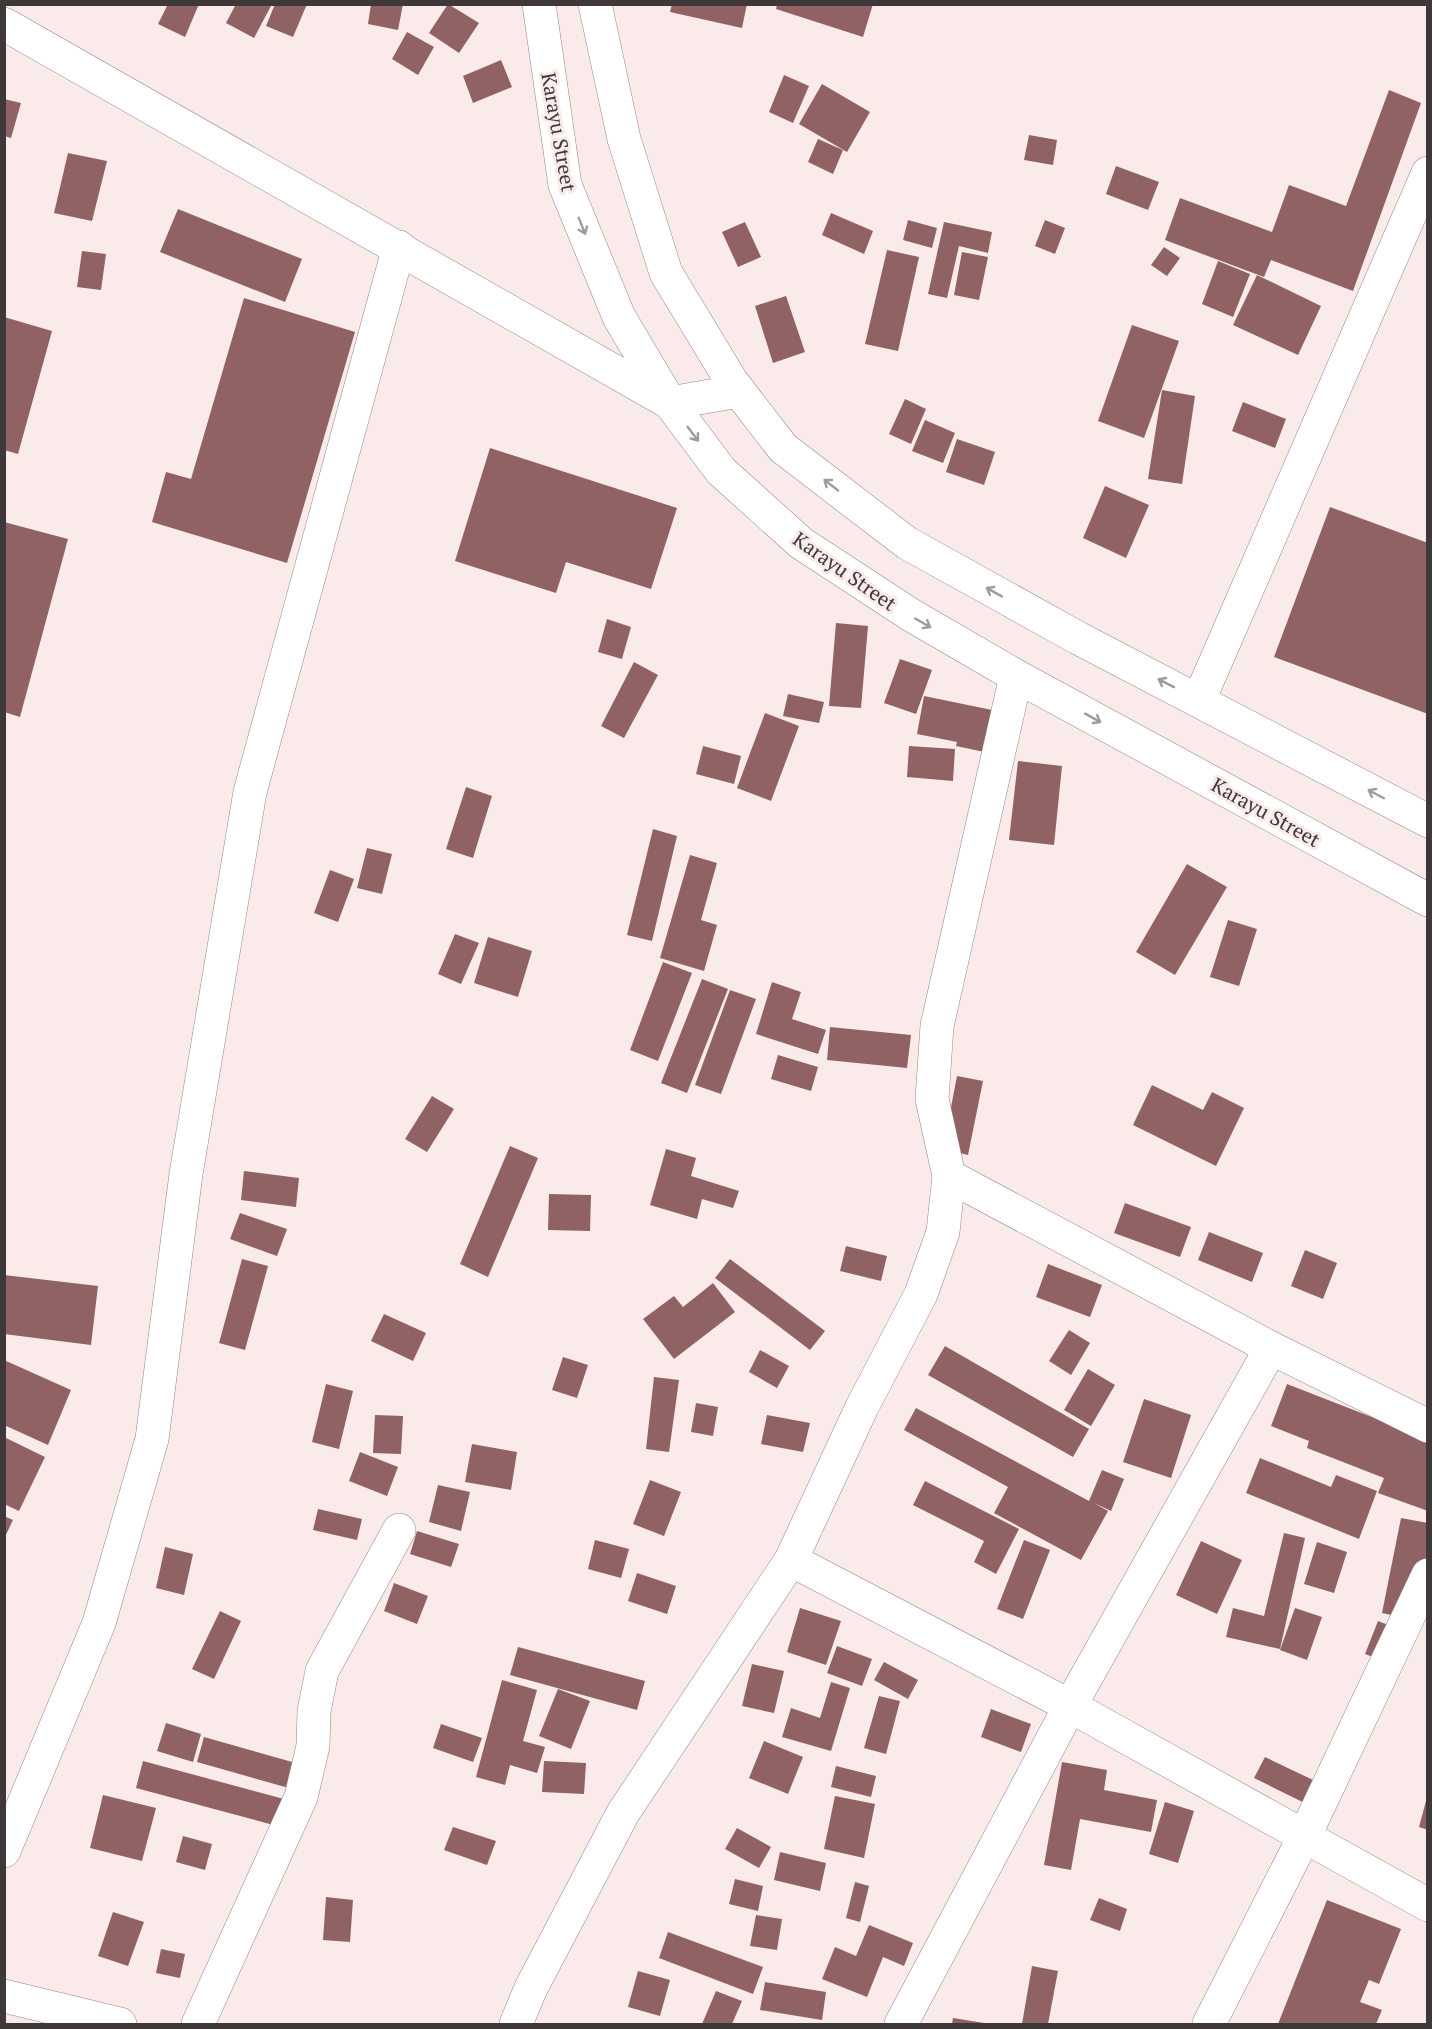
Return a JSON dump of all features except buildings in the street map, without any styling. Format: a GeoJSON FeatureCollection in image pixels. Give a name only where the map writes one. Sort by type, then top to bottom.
{"type":"FeatureCollection","features":[{"type":"Feature","properties":{"kind":"street","name":"Karayu Street"},"geometry":{"type":"LineString","coordinates":[[539,4],[565,185],[619,317],[670,403],[721,471],[801,543],[911,615],[1016,676],[1428,900]]}},
{"type":"Feature","properties":{"kind":"street"},"geometry":{"type":"LineString","coordinates":[[594,4],[624,139],[666,273],[739,391],[783,448],[907,543],[1078,638],[1428,821]]}},
{"type":"Feature","properties":{"kind":"street"},"geometry":{"type":"LineString","coordinates":[[4,24],[670,403],[739,391]]}},
{"type":"Feature","properties":{"kind":"street"},"geometry":{"type":"LineString","coordinates":[[1199,700],[1428,173]]}},
{"type":"Feature","properties":{"kind":"street"},"geometry":{"type":"LineString","coordinates":[[4,1851],[99,1623],[152,1439],[186,1174],[250,792],[399,247]]}},
{"type":"Feature","properties":{"kind":"street"},"geometry":{"type":"LineString","coordinates":[[516,2025],[531,1988],[623,1812],[791,1560],[862,1407],[921,1294],[944,1232],[949,1176],[932,1099],[937,1026],[1016,676]]}},
{"type":"Feature","properties":{"kind":"street"},"geometry":{"type":"LineString","coordinates":[[949,1176],[1271,1348],[1428,1426]]}},
{"type":"Feature","properties":{"kind":"street"},"geometry":{"type":"LineString","coordinates":[[901,2025],[1070,1706],[1271,1348]]}},
{"type":"Feature","properties":{"kind":"street"},"geometry":{"type":"LineString","coordinates":[[198,2025],[301,1797],[313,1746],[314,1711],[322,1671],[399,1530]]}},
{"type":"Feature","properties":{"kind":"street"},"geometry":{"type":"LineString","coordinates":[[791,1560],[1070,1706],[1428,1905]]}},
{"type":"Feature","properties":{"kind":"street"},"geometry":{"type":"LineString","coordinates":[[1209,2025],[1305,1835],[1428,1575]]}},
{"type":"Feature","properties":{"kind":"street"},"geometry":{"type":"LineString","coordinates":[[4,1996],[120,2025]]}}]}
